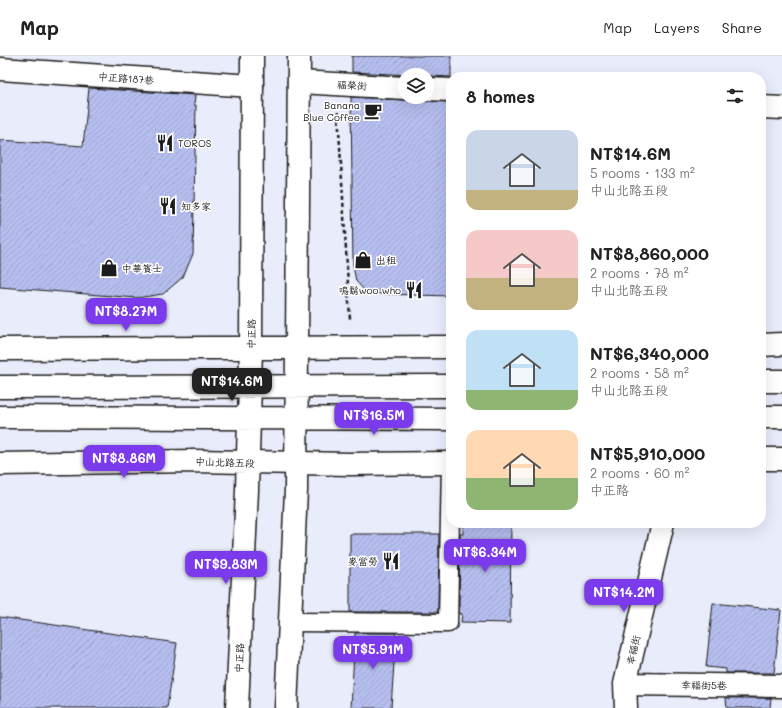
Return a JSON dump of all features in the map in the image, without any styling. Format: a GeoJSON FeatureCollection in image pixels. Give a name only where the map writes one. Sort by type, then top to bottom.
{"type":"FeatureCollection","features":[{"type":"Feature","properties":{"kind":"main road","name":"中正路"},"geometry":{"type":"LineString","coordinates":[[237,708],[251,349],[252,56]]}},
{"type":"Feature","properties":{"kind":"main road"},"geometry":{"type":"LineString","coordinates":[[286,708],[296,490],[299,56]]}},
{"type":"Feature","properties":{"kind":"main road","name":"中正路187巷"},"geometry":{"type":"LineString","coordinates":[[0,69],[252,86]]}},
{"type":"Feature","properties":{"kind":"main road","name":"福榮街"},"geometry":{"type":"LineString","coordinates":[[300,82],[398,88]]}},
{"type":"Feature","properties":{"kind":"main road"},"geometry":{"type":"LineString","coordinates":[[434,89],[446,90]]}},
{"type":"Feature","properties":{"kind":"main road"},"geometry":{"type":"LineString","coordinates":[[766,107],[782,108]]}},
{"type":"Feature","properties":{"kind":"main road"},"geometry":{"type":"LineString","coordinates":[[766,345],[782,344]]}},
{"type":"Feature","properties":{"kind":"main road"},"geometry":{"type":"LineString","coordinates":[[0,349],[446,347]]}},
{"type":"Feature","properties":{"kind":"main road"},"geometry":{"type":"LineString","coordinates":[[766,382],[782,381]]}},
{"type":"Feature","properties":{"kind":"main road"},"geometry":{"type":"LineString","coordinates":[[0,387],[446,386]]}},
{"type":"Feature","properties":{"kind":"main road"},"geometry":{"type":"LineString","coordinates":[[0,417],[446,419]]}},
{"type":"Feature","properties":{"kind":"main road"},"geometry":{"type":"LineString","coordinates":[[766,417],[782,417]]}},
{"type":"Feature","properties":{"kind":"main road"},"geometry":{"type":"LineString","coordinates":[[766,459],[782,459]]}},
{"type":"Feature","properties":{"kind":"main road","name":"中山北路五段"},"geometry":{"type":"LineString","coordinates":[[0,464],[194,461],[296,464],[446,463]]}},
{"type":"Feature","properties":{"kind":"main road","name":"幸福街"},"geometry":{"type":"LineString","coordinates":[[626,708],[625,684],[662,528]]}},
{"type":"Feature","properties":{"kind":"main road","name":"幸福街5巷"},"geometry":{"type":"LineString","coordinates":[[625,684],[782,686]]}},
{"type":"Feature","properties":{"kind":"lane"},"geometry":{"type":"LineString","coordinates":[[290,622],[448,623],[450,528]]}},
{"type":"Feature","properties":{"kind":"path"},"geometry":{"type":"LineString","coordinates":[[336,84],[350,309]]}},
{"type":"Feature","properties":{"kind":"building"},"geometry":{"type":"Polygon","coordinates":[[[352,56],[451,56],[451,72],[446,72],[446,77],[434,76],[434,68],[398,68],[398,74],[352,72],[352,56]]]}},
{"type":"Feature","properties":{"kind":"building"},"geometry":{"type":"Polygon","coordinates":[[[89,88],[195,95],[193,254],[183,277],[163,294],[137,298],[0,287],[0,140],[83,146],[89,88]]]}},
{"type":"Feature","properties":{"kind":"building"},"geometry":{"type":"Polygon","coordinates":[[[351,97],[398,100],[398,104],[434,104],[434,101],[446,102],[446,296],[381,294],[365,291],[356,281],[353,266],[351,97]]]}},
{"type":"Feature","properties":{"kind":"building"},"geometry":{"type":"Polygon","coordinates":[[[463,528],[511,528],[510,623],[461,622],[462,614],[459,614],[460,534],[463,534],[463,528]]]}},
{"type":"Feature","properties":{"kind":"building"},"geometry":{"type":"Polygon","coordinates":[[[350,534],[439,534],[438,612],[350,612],[350,534]]]}},
{"type":"Feature","properties":{"kind":"building"},"geometry":{"type":"Polygon","coordinates":[[[713,603],[781,610],[774,673],[726,673],[726,669],[706,667],[713,603]]]}},
{"type":"Feature","properties":{"kind":"building"},"geometry":{"type":"Polygon","coordinates":[[[0,617],[177,643],[167,708],[0,708],[0,617]]]}},
{"type":"Feature","properties":{"kind":"building"},"geometry":{"type":"Polygon","coordinates":[[[355,633],[396,633],[391,708],[351,708],[355,633]]]}},
{"type":"Feature","properties":{"kind":"building"},"geometry":{"type":"Polygon","coordinates":[[[726,698],[771,698],[770,708],[727,708],[726,698]]]}},
{"type":"Feature","properties":{"kind":"place","name":"Banana Blue Coffee"},"geometry":{"type":"Point","coordinates":[373,111]}},
{"type":"Feature","properties":{"kind":"place","name":"TOROS"},"geometry":{"type":"Point","coordinates":[165,143]}},
{"type":"Feature","properties":{"kind":"place","name":"知多家"},"geometry":{"type":"Point","coordinates":[168,206]}},
{"type":"Feature","properties":{"kind":"place","name":"出租"},"geometry":{"type":"Point","coordinates":[363,260]}},
{"type":"Feature","properties":{"kind":"place","name":"中華賓士"},"geometry":{"type":"Point","coordinates":[109,268]}},
{"type":"Feature","properties":{"kind":"place","name":"嗚鬍woo who"},"geometry":{"type":"Point","coordinates":[414,290]}},
{"type":"Feature","properties":{"kind":"place","name":"麥當勞"},"geometry":{"type":"Point","coordinates":[391,561]}}]}
